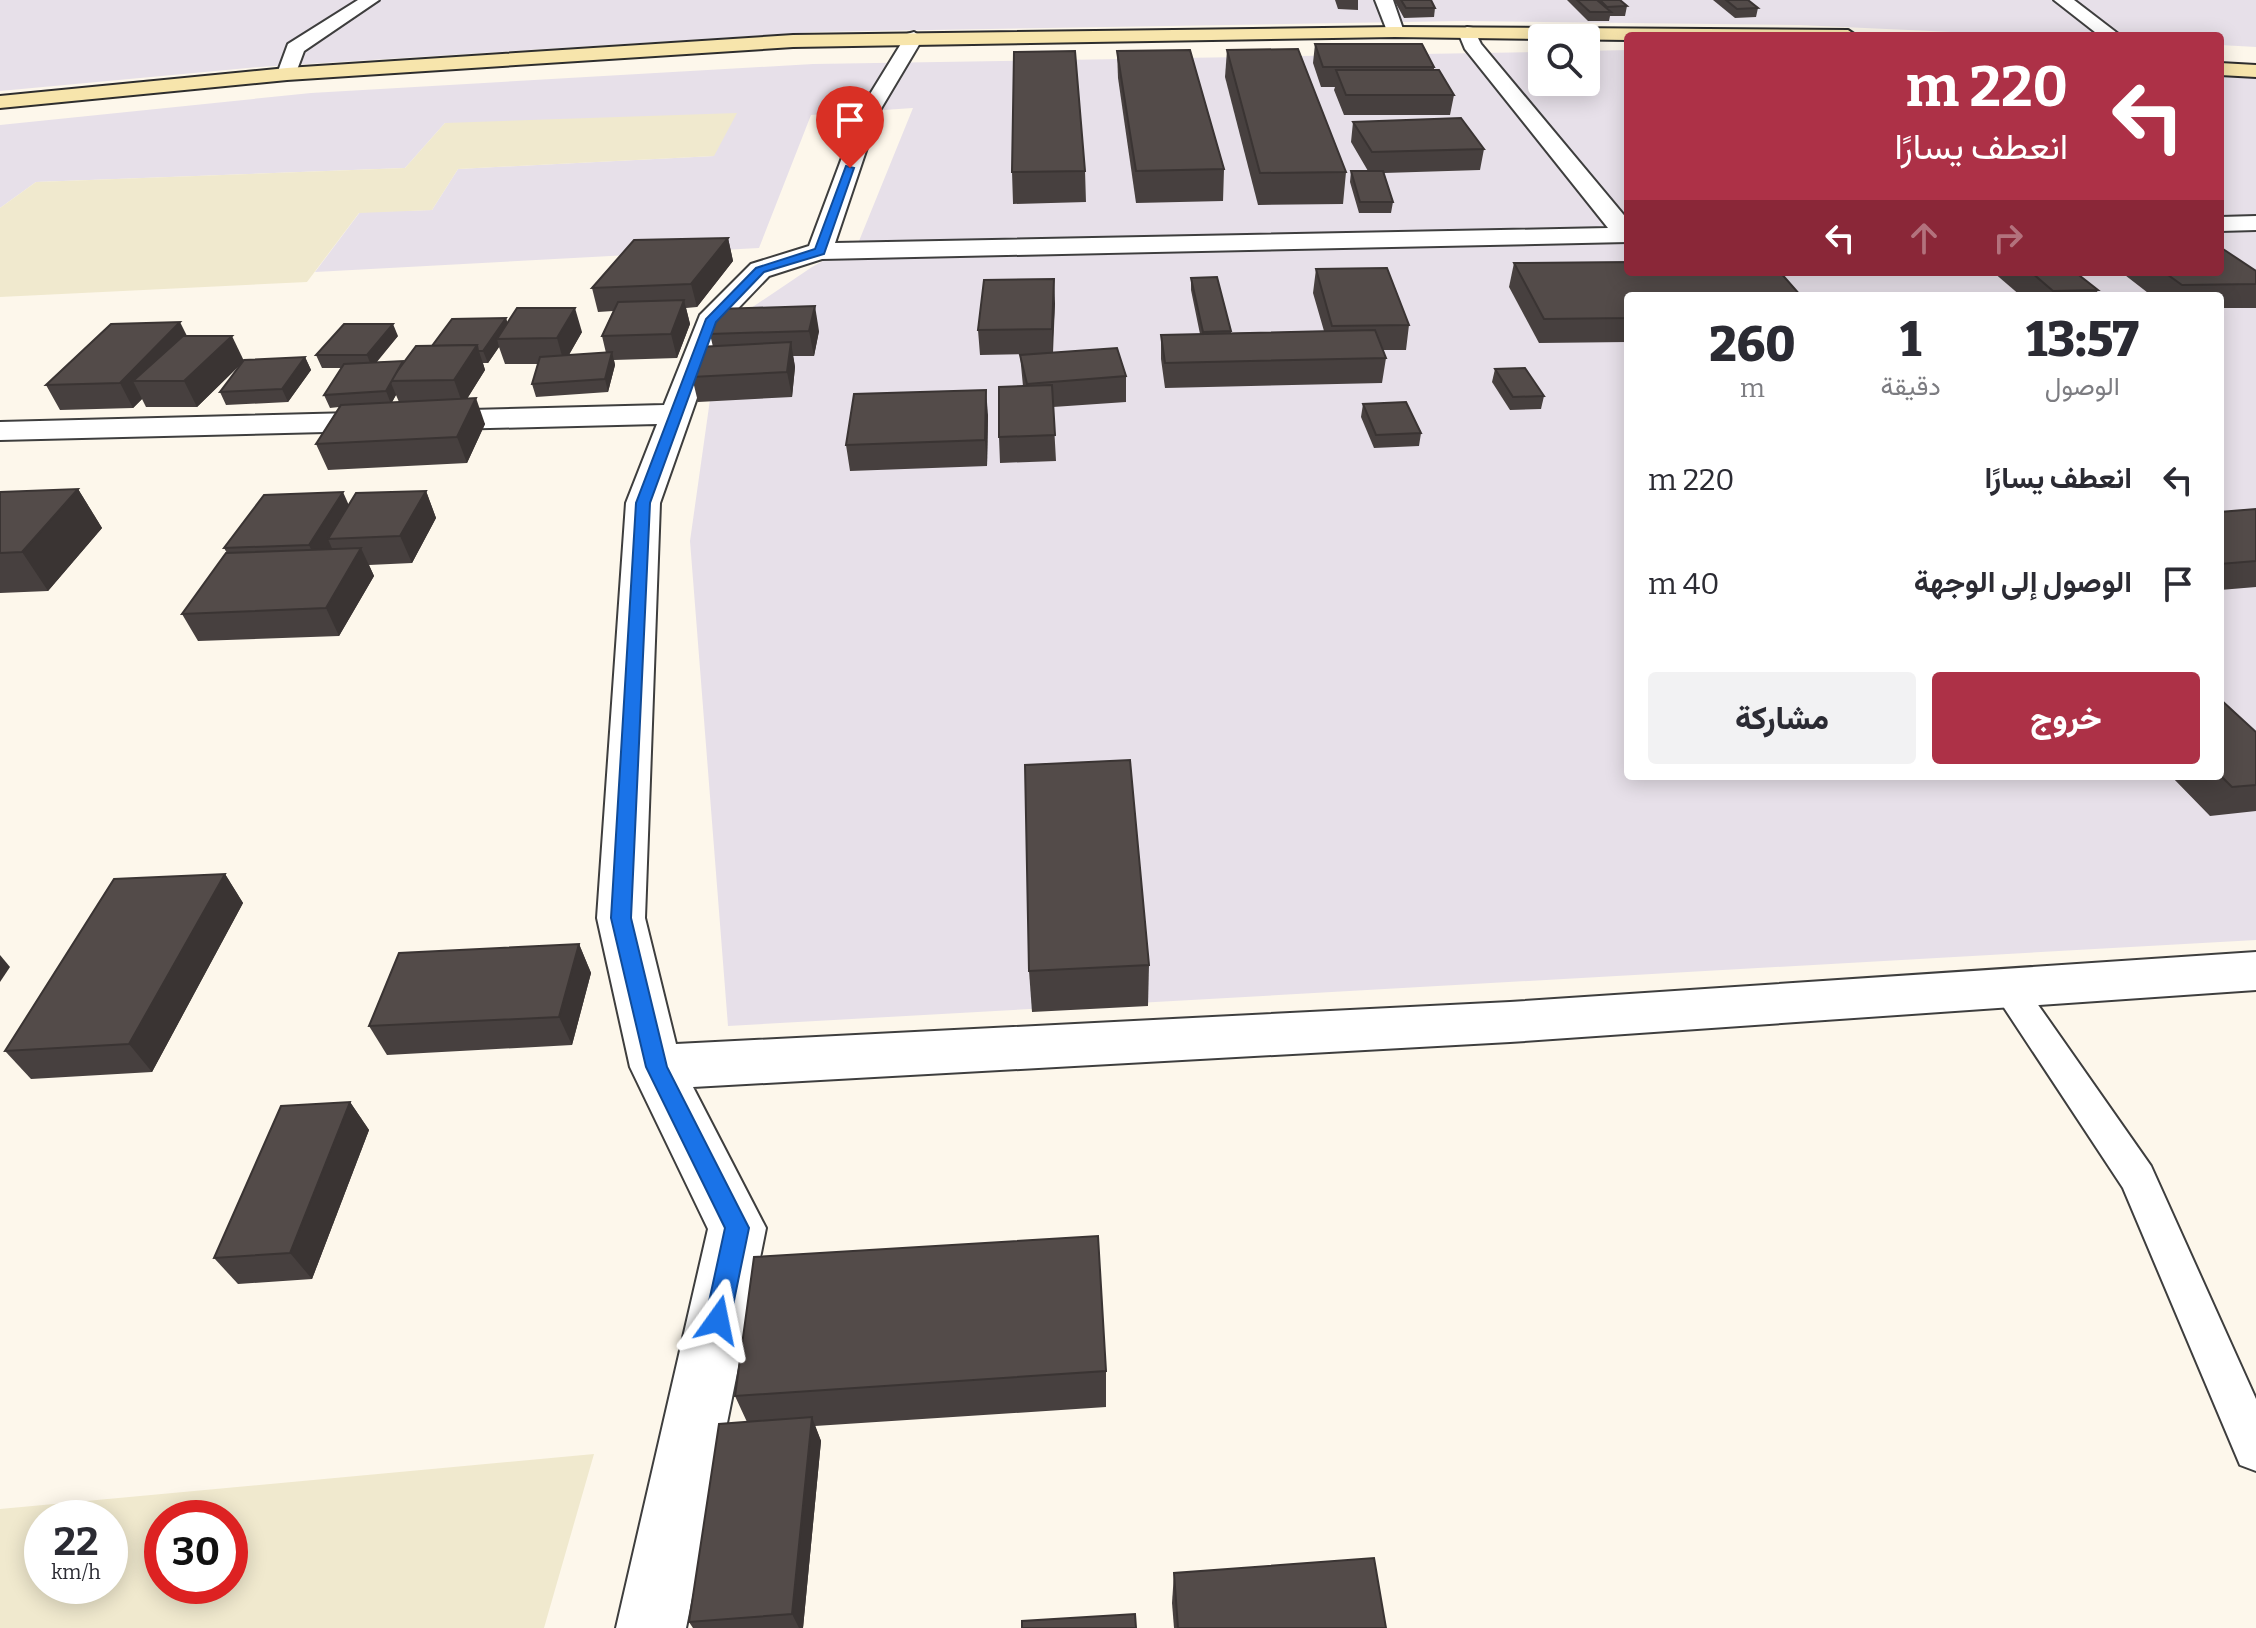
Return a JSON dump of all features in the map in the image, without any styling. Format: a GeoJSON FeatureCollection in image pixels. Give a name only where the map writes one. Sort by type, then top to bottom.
{"type":"FeatureCollection","features":[{"type":"Feature","properties":{"kind":"main road"},"geometry":{"type":"LineString","coordinates":[[0,102],[792,48],[1395,32],[1528,44]]}},
{"type":"Feature","properties":{"kind":"main road"},"geometry":{"type":"LineString","coordinates":[[910,44],[1624,38]]}},
{"type":"Feature","properties":{"kind":"main road"},"geometry":{"type":"LineString","coordinates":[[1600,44],[1624,44]]}},
{"type":"Feature","properties":{"kind":"main road"},"geometry":{"type":"LineString","coordinates":[[2224,53],[2256,55]]}},
{"type":"Feature","properties":{"kind":"main road"},"geometry":{"type":"LineString","coordinates":[[2224,69],[2256,71]]}},
{"type":"Feature","properties":{"kind":"main road"},"geometry":{"type":"LineString","coordinates":[[0,114],[286,81]]}},
{"type":"Feature","properties":{"kind":"street"},"geometry":{"type":"LineString","coordinates":[[286,81],[295,48],[370,0]]}},
{"type":"Feature","properties":{"kind":"street"},"geometry":{"type":"LineString","coordinates":[[1384,0],[1395,32]]}},
{"type":"Feature","properties":{"kind":"street"},"geometry":{"type":"LineString","coordinates":[[2063,0],[2107,32]]}},
{"type":"Feature","properties":{"kind":"street"},"geometry":{"type":"LineString","coordinates":[[1470,39],[1624,231]]}},
{"type":"Feature","properties":{"kind":"street"},"geometry":{"type":"LineString","coordinates":[[820,251],[869,112],[910,44]]}},
{"type":"Feature","properties":{"kind":"street"},"geometry":{"type":"LineString","coordinates":[[2224,224],[2256,223]]}},
{"type":"Feature","properties":{"kind":"street"},"geometry":{"type":"LineString","coordinates":[[651,1628],[737,1228],[656,1067],[621,918],[643,503],[710,321],[760,270],[820,251],[1624,235]]}},
{"type":"Feature","properties":{"kind":"street"},"geometry":{"type":"LineString","coordinates":[[0,431],[676,414]]}},
{"type":"Feature","properties":{"kind":"street"},"geometry":{"type":"LineString","coordinates":[[656,1067],[1510,1022],[2256,971]]}},
{"type":"Feature","properties":{"kind":"lane"},"geometry":{"type":"LineString","coordinates":[[2008,988],[2138,1178],[2256,1449]]}},
{"type":"Feature","properties":{"kind":"shaded area"},"geometry":{"type":"Polygon","coordinates":[[[0,0],[2256,0],[2256,47],[2224,45],[2224,32],[1952,32],[1799,25],[1463,21],[815,32],[260,67],[0,91],[0,0]]]}},
{"type":"Feature","properties":{"kind":"shaded area"},"geometry":{"type":"Polygon","coordinates":[[[1624,50],[1624,276],[2224,276],[2224,67],[2256,68],[2256,940],[728,1026],[690,541],[720,329],[812,267],[859,241],[913,108],[811,115],[759,248],[315,272],[360,212],[432,210],[458,169],[714,156],[445,123],[405,168],[36,182],[0,208],[0,125],[311,93],[813,64],[1528,52],[1528,96],[1600,96],[1600,51],[1624,50]]]}},
{"type":"Feature","properties":{"kind":"shaded area"},"geometry":{"type":"Polygon","coordinates":[[[737,113],[714,156],[458,169],[432,210],[359,213],[307,282],[0,297],[0,208],[36,182],[405,168],[445,123],[737,113]]]}},
{"type":"Feature","properties":{"kind":"shaded area"},"geometry":{"type":"Polygon","coordinates":[[[594,1454],[544,1628],[0,1628],[0,1509],[24,1507],[24,1604],[128,1604],[128,1500],[97,1500],[594,1454]]]}},
{"type":"Feature","properties":{"kind":"building"},"geometry":{"type":"Polygon","coordinates":[[[1401,0],[1431,0],[1435,8],[1406,8],[1401,0]]]}},
{"type":"Feature","properties":{"kind":"building"},"geometry":{"type":"Polygon","coordinates":[[[1577,0],[1597,0],[1611,12],[1590,12],[1577,0]]]}},
{"type":"Feature","properties":{"kind":"building"},"geometry":{"type":"Polygon","coordinates":[[[1600,0],[1620,0],[1627,6],[1607,7],[1600,0]]]}},
{"type":"Feature","properties":{"kind":"building"},"geometry":{"type":"Polygon","coordinates":[[[1726,0],[1748,0],[1758,8],[1737,9],[1726,0]]]}},
{"type":"Feature","properties":{"kind":"building"},"geometry":{"type":"Polygon","coordinates":[[[1315,44],[1422,44],[1434,67],[1323,67],[1315,44]]]}},
{"type":"Feature","properties":{"kind":"building"},"geometry":{"type":"Polygon","coordinates":[[[1298,49],[1346,172],[1260,173],[1227,50],[1298,49]]]}},
{"type":"Feature","properties":{"kind":"building"},"geometry":{"type":"Polygon","coordinates":[[[1190,50],[1224,169],[1136,171],[1117,51],[1190,50]]]}},
{"type":"Feature","properties":{"kind":"building"},"geometry":{"type":"Polygon","coordinates":[[[1075,51],[1085,171],[1012,172],[1014,52],[1075,51]]]}},
{"type":"Feature","properties":{"kind":"building"},"geometry":{"type":"Polygon","coordinates":[[[1336,70],[1439,70],[1454,95],[1346,95],[1336,70]]]}},
{"type":"Feature","properties":{"kind":"building"},"geometry":{"type":"Polygon","coordinates":[[[1461,118],[1484,149],[1372,152],[1353,122],[1461,118]]]}},
{"type":"Feature","properties":{"kind":"building"},"geometry":{"type":"Polygon","coordinates":[[[1351,171],[1383,171],[1393,202],[1360,202],[1351,171]]]}},
{"type":"Feature","properties":{"kind":"building"},"geometry":{"type":"Polygon","coordinates":[[[728,238],[691,284],[592,288],[634,240],[728,238]]]}},
{"type":"Feature","properties":{"kind":"building"},"geometry":{"type":"Polygon","coordinates":[[[2224,250],[2256,271],[2256,284],[2182,285],[2170,276],[2224,276],[2224,250]]]}},
{"type":"Feature","properties":{"kind":"building"},"geometry":{"type":"Polygon","coordinates":[[[1624,262],[1624,276],[1784,276],[1798,292],[1624,292],[1624,318],[1544,319],[1514,263],[1624,262]]]}},
{"type":"Feature","properties":{"kind":"building"},"geometry":{"type":"Polygon","coordinates":[[[1387,268],[1409,325],[1332,326],[1316,269],[1387,268]]]}},
{"type":"Feature","properties":{"kind":"building"},"geometry":{"type":"Polygon","coordinates":[[[2036,276],[2080,276],[2098,290],[2053,291],[2036,276]]]}},
{"type":"Feature","properties":{"kind":"building"},"geometry":{"type":"Polygon","coordinates":[[[1217,277],[1231,331],[1203,332],[1191,278],[1217,277]]]}},
{"type":"Feature","properties":{"kind":"building"},"geometry":{"type":"Polygon","coordinates":[[[1054,279],[1052,329],[978,330],[984,280],[1054,279]]]}},
{"type":"Feature","properties":{"kind":"building"},"geometry":{"type":"Polygon","coordinates":[[[684,300],[671,334],[602,336],[618,302],[684,300]]]}},
{"type":"Feature","properties":{"kind":"building"},"geometry":{"type":"Polygon","coordinates":[[[815,306],[809,331],[710,334],[718,309],[815,306]]]}},
{"type":"Feature","properties":{"kind":"building"},"geometry":{"type":"Polygon","coordinates":[[[517,308],[575,308],[557,338],[497,339],[517,308]]]}},
{"type":"Feature","properties":{"kind":"building"},"geometry":{"type":"Polygon","coordinates":[[[506,318],[483,351],[478,351],[477,345],[432,346],[452,319],[506,318]]]}},
{"type":"Feature","properties":{"kind":"building"},"geometry":{"type":"Polygon","coordinates":[[[180,322],[120,383],[46,385],[111,324],[180,322]]]}},
{"type":"Feature","properties":{"kind":"building"},"geometry":{"type":"Polygon","coordinates":[[[344,324],[393,324],[367,355],[316,355],[344,324]]]}},
{"type":"Feature","properties":{"kind":"building"},"geometry":{"type":"Polygon","coordinates":[[[1375,330],[1386,358],[1165,363],[1161,335],[1375,330]]]}},
{"type":"Feature","properties":{"kind":"building"},"geometry":{"type":"Polygon","coordinates":[[[183,336],[232,336],[184,381],[133,381],[183,336]]]}},
{"type":"Feature","properties":{"kind":"building"},"geometry":{"type":"Polygon","coordinates":[[[791,342],[787,372],[692,377],[699,347],[791,342]]]}},
{"type":"Feature","properties":{"kind":"building"},"geometry":{"type":"Polygon","coordinates":[[[477,345],[454,380],[390,381],[416,346],[477,345]]]}},
{"type":"Feature","properties":{"kind":"building"},"geometry":{"type":"Polygon","coordinates":[[[1117,348],[1126,376],[1027,384],[1020,355],[1117,348]]]}},
{"type":"Feature","properties":{"kind":"building"},"geometry":{"type":"Polygon","coordinates":[[[612,352],[605,379],[532,384],[540,357],[612,352]]]}},
{"type":"Feature","properties":{"kind":"building"},"geometry":{"type":"Polygon","coordinates":[[[305,357],[282,389],[220,392],[244,360],[305,357]]]}},
{"type":"Feature","properties":{"kind":"building"},"geometry":{"type":"Polygon","coordinates":[[[403,361],[386,391],[324,395],[344,364],[403,361]]]}},
{"type":"Feature","properties":{"kind":"building"},"geometry":{"type":"Polygon","coordinates":[[[1525,368],[1544,396],[1513,397],[1495,369],[1525,368]]]}},
{"type":"Feature","properties":{"kind":"building"},"geometry":{"type":"Polygon","coordinates":[[[1052,385],[1055,435],[999,437],[999,387],[1052,385]]]}},
{"type":"Feature","properties":{"kind":"building"},"geometry":{"type":"Polygon","coordinates":[[[986,390],[985,440],[846,445],[854,394],[986,390]]]}},
{"type":"Feature","properties":{"kind":"building"},"geometry":{"type":"Polygon","coordinates":[[[476,398],[457,437],[316,444],[341,405],[476,398]]]}},
{"type":"Feature","properties":{"kind":"building"},"geometry":{"type":"Polygon","coordinates":[[[1406,402],[1421,433],[1376,435],[1363,404],[1406,402]]]}},
{"type":"Feature","properties":{"kind":"building"},"geometry":{"type":"Polygon","coordinates":[[[78,489],[22,552],[0,553],[0,492],[78,489]]]}},
{"type":"Feature","properties":{"kind":"building"},"geometry":{"type":"Polygon","coordinates":[[[426,491],[400,536],[328,539],[356,493],[426,491]]]}},
{"type":"Feature","properties":{"kind":"building"},"geometry":{"type":"Polygon","coordinates":[[[343,492],[309,545],[224,548],[264,495],[343,492]]]}},
{"type":"Feature","properties":{"kind":"building"},"geometry":{"type":"Polygon","coordinates":[[[2256,509],[2256,561],[2224,564],[2224,512],[2256,509]]]}},
{"type":"Feature","properties":{"kind":"building"},"geometry":{"type":"Polygon","coordinates":[[[361,548],[326,608],[182,614],[226,553],[361,548]]]}},
{"type":"Feature","properties":{"kind":"building"},"geometry":{"type":"Polygon","coordinates":[[[2224,703],[2256,732],[2256,785],[2232,787],[2224,779],[2224,703]]]}},
{"type":"Feature","properties":{"kind":"building"},"geometry":{"type":"Polygon","coordinates":[[[1130,760],[1149,965],[1029,971],[1025,765],[1130,760]]]}},
{"type":"Feature","properties":{"kind":"building"},"geometry":{"type":"Polygon","coordinates":[[[225,874],[129,1044],[5,1051],[114,879],[225,874]]]}},
{"type":"Feature","properties":{"kind":"building"},"geometry":{"type":"Polygon","coordinates":[[[579,944],[559,1017],[369,1026],[399,953],[579,944]]]}},
{"type":"Feature","properties":{"kind":"building"},"geometry":{"type":"Polygon","coordinates":[[[350,1102],[290,1253],[214,1258],[281,1106],[350,1102]]]}},
{"type":"Feature","properties":{"kind":"building"},"geometry":{"type":"Polygon","coordinates":[[[1098,1236],[1106,1371],[735,1396],[754,1257],[1098,1236]]]}},
{"type":"Feature","properties":{"kind":"building"},"geometry":{"type":"Polygon","coordinates":[[[812,1417],[792,1614],[689,1622],[719,1424],[812,1417]]]}},
{"type":"Feature","properties":{"kind":"building"},"geometry":{"type":"Polygon","coordinates":[[[1374,1558],[1386,1628],[1178,1628],[1174,1573],[1374,1558]]]}},
{"type":"Feature","properties":{"kind":"building"},"geometry":{"type":"Polygon","coordinates":[[[1135,1614],[1136,1628],[1022,1628],[1022,1621],[1135,1614]]]}},
{"type":"Feature","properties":{"kind":"route"},"geometry":{"type":"LineString","coordinates":[[718,1320],[737,1228],[656,1067],[621,918],[643,503],[710,321],[760,270],[820,251],[850,168]]}}]}
